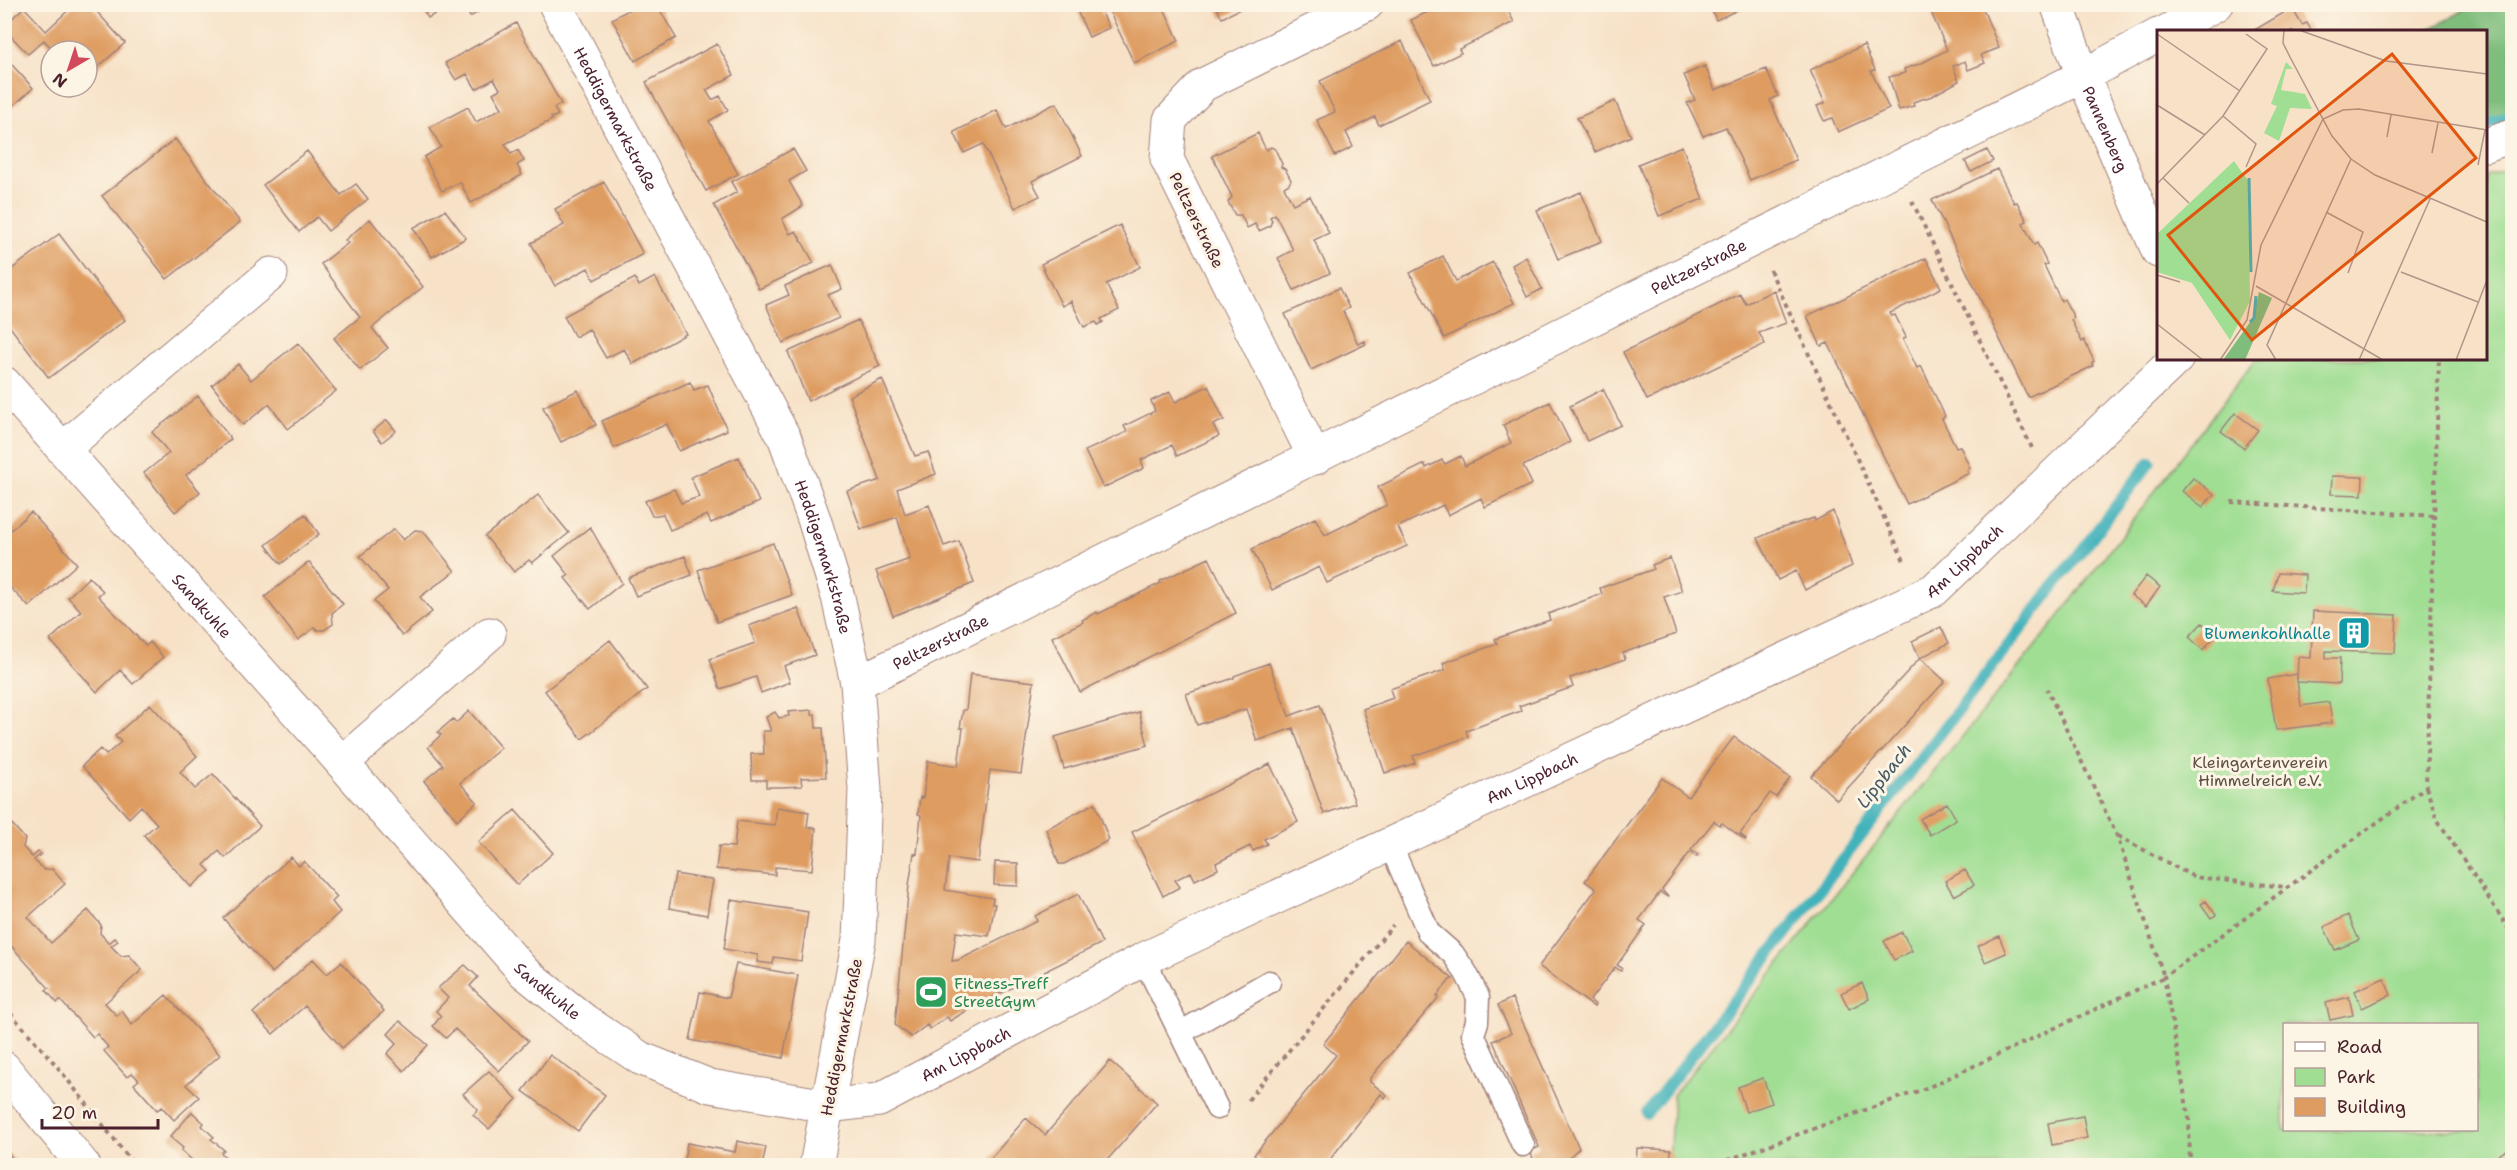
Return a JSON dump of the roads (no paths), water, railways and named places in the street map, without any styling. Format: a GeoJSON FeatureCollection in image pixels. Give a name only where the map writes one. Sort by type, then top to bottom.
{"type":"FeatureCollection","features":[{"type":"Feature","properties":{"kind":"street","name":"Heddigermarkstraße"},"geometry":{"type":"LineString","coordinates":[[555,4],[785,438],[814,519],[838,597],[857,683],[865,789],[859,940],[816,1166]]}},
{"type":"Feature","properties":{"kind":"street","name":"Peltzerstraße"},"geometry":{"type":"LineString","coordinates":[[1315,458],[1167,159],[1170,120],[1203,85],[1367,4]]}},
{"type":"Feature","properties":{"kind":"street","name":"Pannenberg"},"geometry":{"type":"LineString","coordinates":[[2057,4],[2083,76],[2157,249]]}},
{"type":"Feature","properties":{"kind":"street"},"geometry":{"type":"LineString","coordinates":[[2170,30],[2216,4]]}},
{"type":"Feature","properties":{"kind":"street","name":"Peltzerstraße"},"geometry":{"type":"LineString","coordinates":[[857,683],[1897,169],[2083,76],[2157,36]]}},
{"type":"Feature","properties":{"kind":"street"},"geometry":{"type":"LineString","coordinates":[[2487,145],[2512,136]]}},
{"type":"Feature","properties":{"kind":"street"},"geometry":{"type":"LineString","coordinates":[[64,448],[271,274]]}},
{"type":"Feature","properties":{"kind":"street","name":"Am Lippbach"},"geometry":{"type":"LineString","coordinates":[[827,1106],[879,1100],[1144,959],[1934,590],[2175,360]]}},
{"type":"Feature","properties":{"kind":"street","name":"Sandkuhle"},"geometry":{"type":"LineString","coordinates":[[4,383],[64,448],[524,972],[585,1021],[640,1058],[710,1086],[827,1106]]}},
{"type":"Feature","properties":{"kind":"street"},"geometry":{"type":"LineString","coordinates":[[342,763],[489,634]]}},
{"type":"Feature","properties":{"kind":"street"},"geometry":{"type":"LineString","coordinates":[[4,1068],[84,1166]]}},
{"type":"Feature","properties":{"kind":"lane"},"geometry":{"type":"LineString","coordinates":[[1390,844],[1429,933],[1453,954],[1478,997],[1473,1034],[1522,1145]]}},
{"type":"Feature","properties":{"kind":"lane"},"geometry":{"type":"LineString","coordinates":[[1144,959],[1217,1108]]}},
{"type":"Feature","properties":{"kind":"lane"},"geometry":{"type":"LineString","coordinates":[[1180,1033],[1269,982]]}},
{"type":"Feature","properties":{"kind":"waterway","name":"Lippbach"},"geometry":{"type":"LineString","coordinates":[[2487,125],[2512,116]]}},
{"type":"Feature","properties":{"kind":"waterway","name":"Lippbach"},"geometry":{"type":"LineString","coordinates":[[1647,1113],[2150,462]]}},
{"type":"Feature","properties":{"kind":"place","name":"Blumenkohlhalle"},"geometry":{"type":"Point","coordinates":[2354,633]}},
{"type":"Feature","properties":{"kind":"place","name":"Fitness-Treff StreetGym"},"geometry":{"type":"Point","coordinates":[931,992]}},
{"type":"Feature","properties":{"kind":"park label","name":"Kleingartenverein Himmelreich e.V."},"geometry":{"type":"Point","coordinates":[2260,771]}}]}
